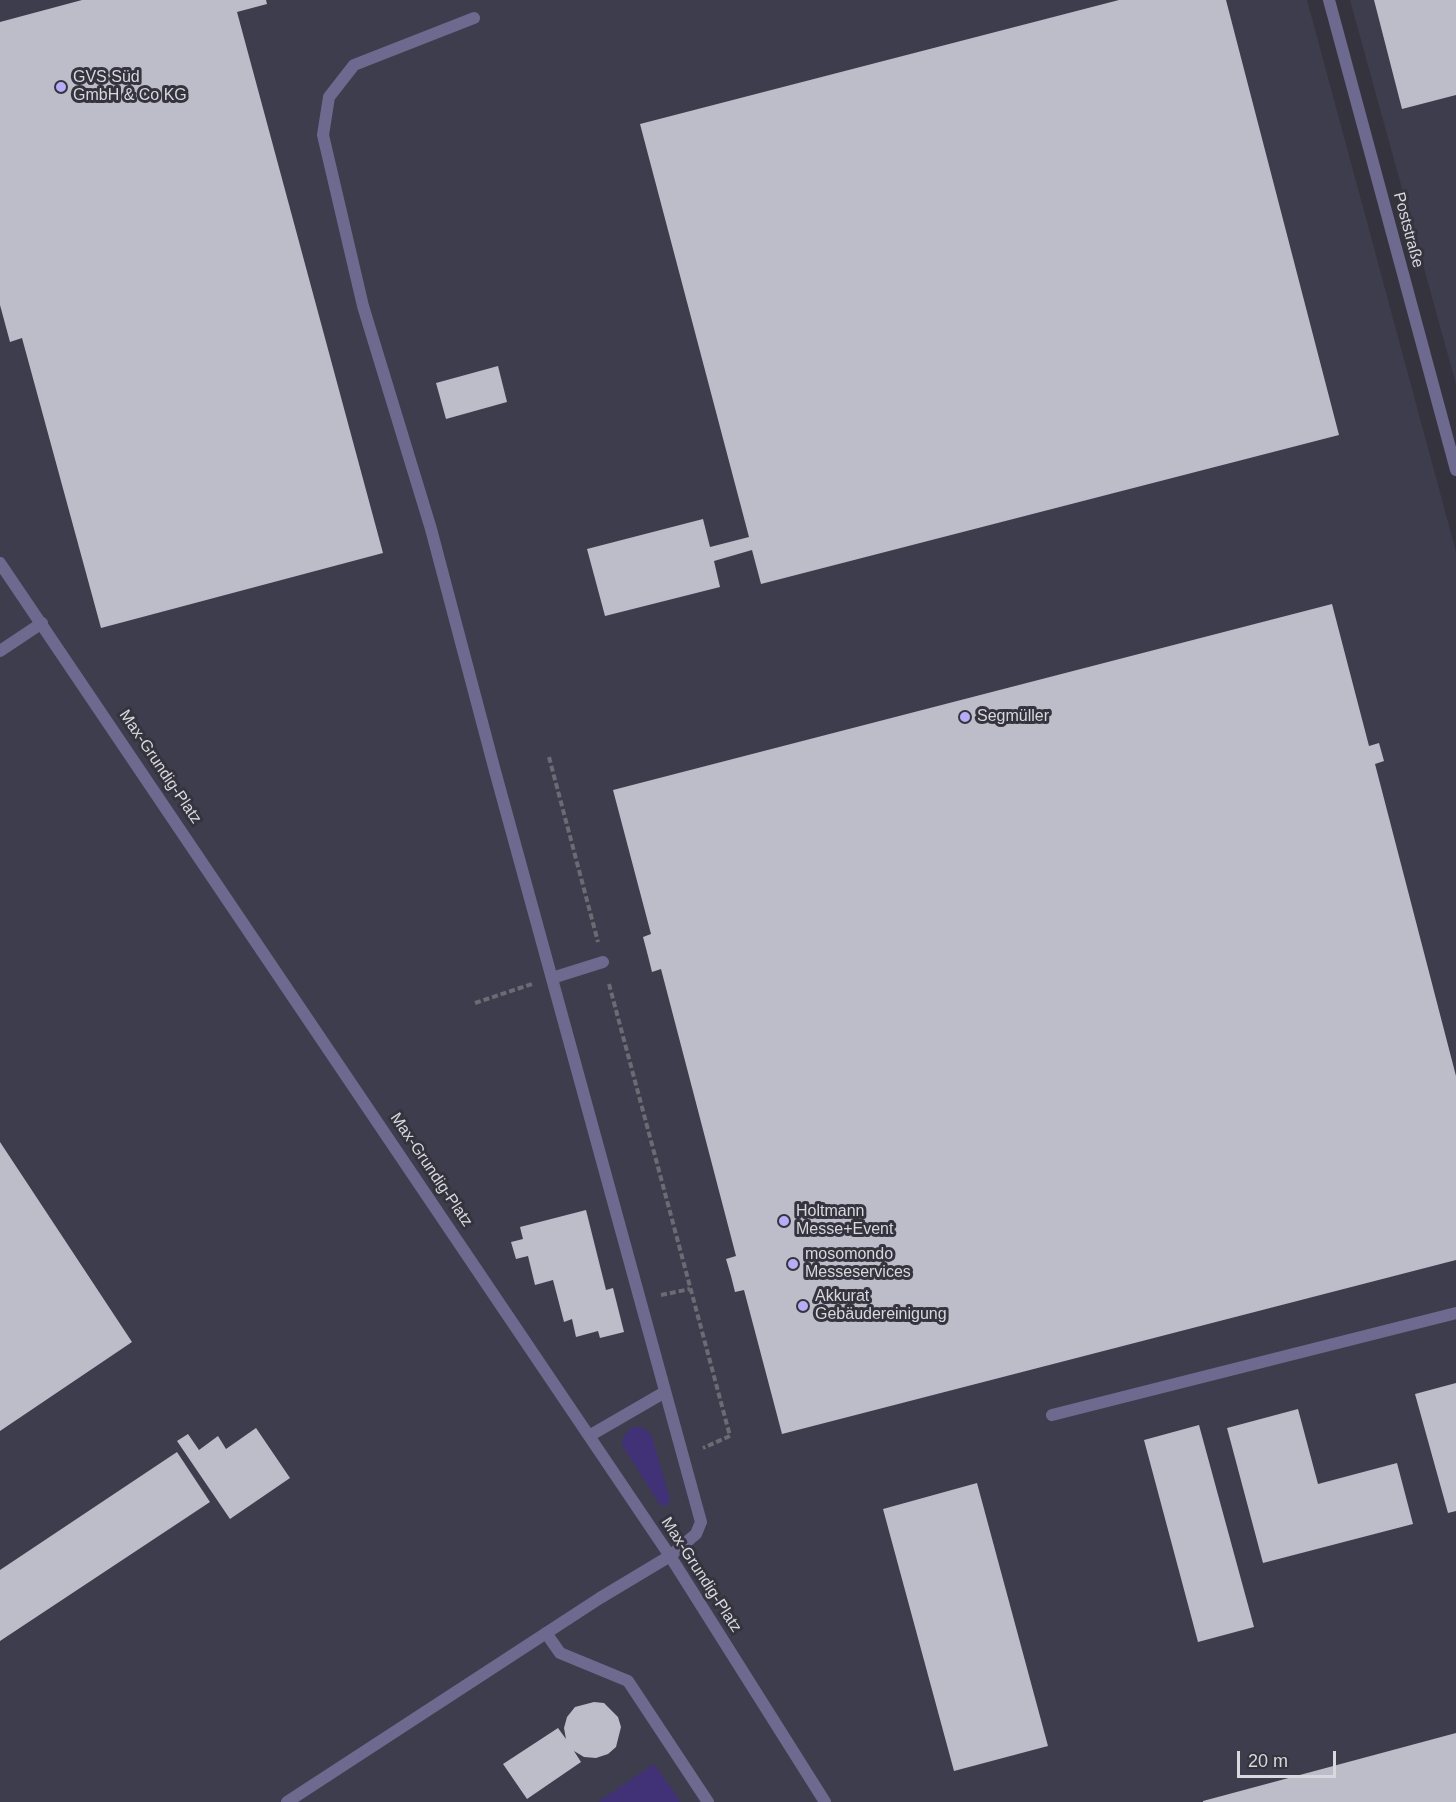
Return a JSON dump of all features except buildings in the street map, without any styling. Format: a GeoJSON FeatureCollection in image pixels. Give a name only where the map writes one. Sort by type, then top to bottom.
{"type":"FeatureCollection","features":[{"type":"Feature","properties":{"kind":"street","name":"Poststraße"},"geometry":{"type":"LineString","coordinates":[[1329,0],[1456,470]]}},
{"type":"Feature","properties":{"kind":"street"},"geometry":{"type":"LineString","coordinates":[[287,1802],[546,1633],[670,1556],[700,1528],[682,1453],[431,529],[363,306],[323,135],[329,97],[354,64],[474,18]]}},
{"type":"Feature","properties":{"kind":"street","name":"Max-Grundig-Platz"},"geometry":{"type":"LineString","coordinates":[[0,563],[670,1556],[825,1802]]}},
{"type":"Feature","properties":{"kind":"street"},"geometry":{"type":"LineString","coordinates":[[0,651],[42,623]]}},
{"type":"Feature","properties":{"kind":"street"},"geometry":{"type":"LineString","coordinates":[[552,978],[603,962]]}},
{"type":"Feature","properties":{"kind":"street"},"geometry":{"type":"LineString","coordinates":[[1052,1415],[1456,1313]]}},
{"type":"Feature","properties":{"kind":"street"},"geometry":{"type":"LineString","coordinates":[[589,1436],[665,1392]]}},
{"type":"Feature","properties":{"kind":"street"},"geometry":{"type":"LineString","coordinates":[[546,1633],[560,1653],[628,1681],[708,1802]]}},
{"type":"Feature","properties":{"kind":"path"},"geometry":{"type":"LineString","coordinates":[[549,757],[730,1436],[713,1446],[682,1453]]}},
{"type":"Feature","properties":{"kind":"path"},"geometry":{"type":"LineString","coordinates":[[475,1003],[552,978]]}},
{"type":"Feature","properties":{"kind":"shaded area"},"geometry":{"type":"Polygon","coordinates":[[[0,0],[1307,0],[1456,552],[1456,1802],[0,1802],[0,0]]]}},
{"type":"Feature","properties":{"kind":"shaded area"},"geometry":{"type":"Polygon","coordinates":[[[1350,0],[1456,0],[1456,384],[1350,0]]]}},
{"type":"Feature","properties":{"kind":"shaded area"},"geometry":{"type":"Polygon","coordinates":[[[631,1427],[642,1427],[651,1434],[670,1499],[667,1506],[660,1505],[622,1445],[623,1438],[631,1427]]]}},
{"type":"Feature","properties":{"kind":"shaded area"},"geometry":{"type":"Polygon","coordinates":[[[654,1764],[681,1802],[598,1802],[654,1764]]]}},
{"type":"Feature","properties":{"kind":"place","name":"GVS Süd GmbH & Co KG"},"geometry":{"type":"Point","coordinates":[61,87]}},
{"type":"Feature","properties":{"kind":"place","name":"Segmüller"},"geometry":{"type":"Point","coordinates":[965,717]}},
{"type":"Feature","properties":{"kind":"place","name":"Holtmann Messe+Event"},"geometry":{"type":"Point","coordinates":[784,1221]}},
{"type":"Feature","properties":{"kind":"place","name":"mosomondo Messeservices"},"geometry":{"type":"Point","coordinates":[793,1264]}},
{"type":"Feature","properties":{"kind":"place","name":"Akkurat Gebäudereinigung"},"geometry":{"type":"Point","coordinates":[803,1306]}}]}
